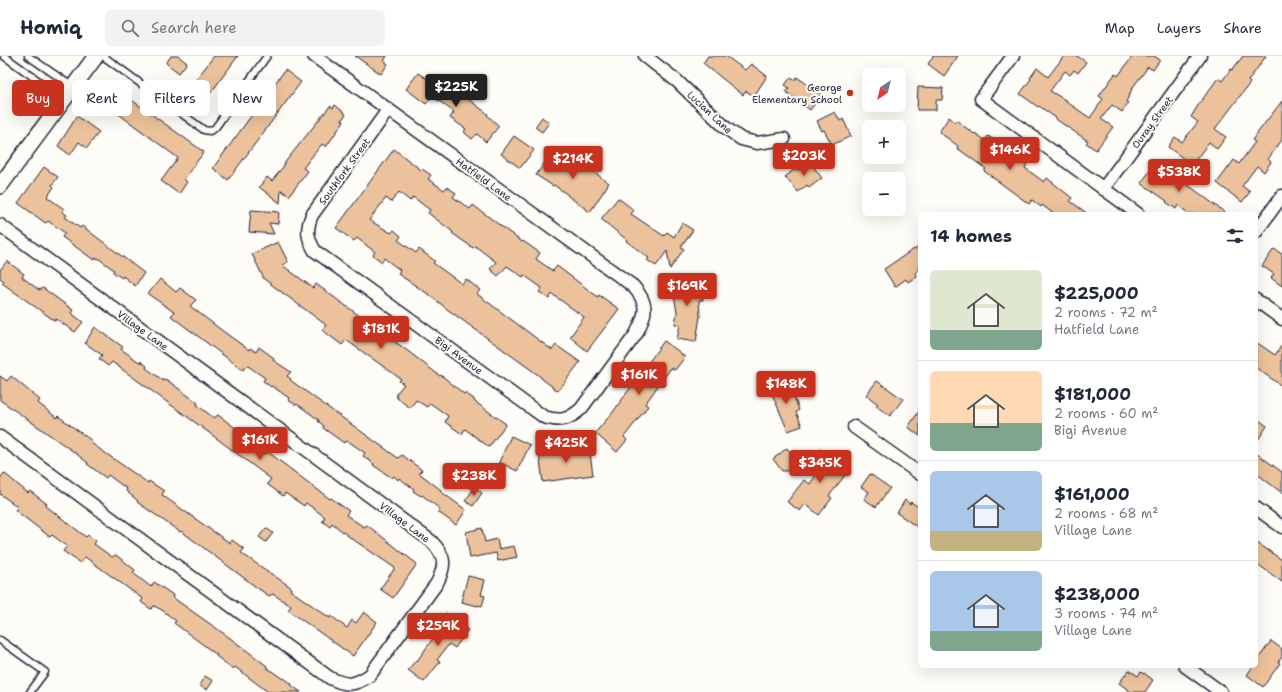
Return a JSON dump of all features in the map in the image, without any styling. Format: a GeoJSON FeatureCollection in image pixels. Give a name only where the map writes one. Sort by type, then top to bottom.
{"type":"FeatureCollection","features":[{"type":"Feature","properties":{"kind":"street"},"geometry":{"type":"LineString","coordinates":[[78,80],[96,56]]}},
{"type":"Feature","properties":{"kind":"street","name":"Hatfield Lane"},"geometry":{"type":"LineString","coordinates":[[314,56],[633,286],[642,295],[646,308],[643,321],[636,334],[581,409],[573,416],[564,420]]}},
{"type":"Feature","properties":{"kind":"street","name":"Lucian Lane"},"geometry":{"type":"LineString","coordinates":[[645,56],[677,81],[730,131],[741,139],[757,143],[784,139]]}},
{"type":"Feature","properties":{"kind":"street"},"geometry":{"type":"LineString","coordinates":[[1013,56],[981,99],[1135,212]]}},
{"type":"Feature","properties":{"kind":"street","name":"Ouray Street"},"geometry":{"type":"LineString","coordinates":[[1103,189],[1200,56]]}},
{"type":"Feature","properties":{"kind":"street"},"geometry":{"type":"LineString","coordinates":[[64,99],[72,88]]}},
{"type":"Feature","properties":{"kind":"street","name":"Southfork Street"},"geometry":{"type":"LineString","coordinates":[[307,234],[308,224],[312,215],[388,110]]}},
{"type":"Feature","properties":{"kind":"street"},"geometry":{"type":"LineString","coordinates":[[0,186],[51,116]]}},
{"type":"Feature","properties":{"kind":"street"},"geometry":{"type":"LineString","coordinates":[[1258,229],[1282,196]]}},
{"type":"Feature","properties":{"kind":"street","name":"Village Lane"},"geometry":{"type":"LineString","coordinates":[[0,225],[431,541],[439,549],[443,560],[443,572],[437,584],[370,675],[360,682],[350,685],[340,682],[330,678],[0,437]]}},
{"type":"Feature","properties":{"kind":"street","name":"Bigi Avenue"},"geometry":{"type":"LineString","coordinates":[[307,234],[310,243],[316,251],[544,417],[554,420],[564,420]]}},
{"type":"Feature","properties":{"kind":"street"},"geometry":{"type":"LineString","coordinates":[[1258,301],[1282,319]]}},
{"type":"Feature","properties":{"kind":"street"},"geometry":{"type":"LineString","coordinates":[[854,427],[918,473]]}},
{"type":"Feature","properties":{"kind":"street"},"geometry":{"type":"LineString","coordinates":[[1258,509],[1282,527]]}},
{"type":"Feature","properties":{"kind":"street"},"geometry":{"type":"LineString","coordinates":[[1188,668],[1221,692]]}},
{"type":"Feature","properties":{"kind":"lane"},"geometry":{"type":"LineString","coordinates":[[4,56],[37,80]]}},
{"type":"Feature","properties":{"kind":"lane"},"geometry":{"type":"LineString","coordinates":[[28,56],[72,86]]}},
{"type":"Feature","properties":{"kind":"lane"},"geometry":{"type":"LineString","coordinates":[[103,56],[204,130],[210,131],[215,128],[267,56]]}},
{"type":"Feature","properties":{"kind":"lane"},"geometry":{"type":"LineString","coordinates":[[0,640],[45,672],[30,692]]}},
{"type":"Feature","properties":{"kind":"building"},"geometry":{"type":"Polygon","coordinates":[[[171,56],[178,56],[187,63],[179,73],[166,63],[171,56]]]}},
{"type":"Feature","properties":{"kind":"building"},"geometry":{"type":"Polygon","coordinates":[[[214,56],[238,56],[220,80],[218,80],[218,83],[210,94],[210,80],[196,80],[214,56]]]}},
{"type":"Feature","properties":{"kind":"building"},"geometry":{"type":"Polygon","coordinates":[[[355,56],[387,56],[384,61],[388,64],[381,74],[355,56]]]}},
{"type":"Feature","properties":{"kind":"building"},"geometry":{"type":"Polygon","coordinates":[[[708,56],[726,56],[745,70],[751,64],[767,76],[754,96],[746,91],[743,95],[703,63],[708,56]]]}},
{"type":"Feature","properties":{"kind":"building"},"geometry":{"type":"Polygon","coordinates":[[[933,56],[958,56],[944,76],[928,64],[933,56]]]}},
{"type":"Feature","properties":{"kind":"building"},"geometry":{"type":"Polygon","coordinates":[[[1064,56],[1077,56],[1086,62],[1078,73],[1074,70],[1070,75],[1065,71],[1050,91],[1067,101],[1090,118],[1103,99],[1099,96],[1115,74],[1118,76],[1133,56],[1154,56],[1160,60],[1153,70],[1148,67],[1133,87],[1126,102],[1128,103],[1122,112],[1112,105],[1101,119],[1113,127],[1096,150],[1086,143],[1088,141],[1020,94],[1037,68],[1048,77],[1064,56]]]}},
{"type":"Feature","properties":{"kind":"building"},"geometry":{"type":"Polygon","coordinates":[[[1243,56],[1266,56],[1248,81],[1250,83],[1215,129],[1226,137],[1217,149],[1209,142],[1192,165],[1168,147],[1175,137],[1182,142],[1198,122],[1191,117],[1199,104],[1218,78],[1222,81],[1243,56]]]}},
{"type":"Feature","properties":{"kind":"building"},"geometry":{"type":"Polygon","coordinates":[[[285,70],[301,82],[276,116],[276,82],[285,70]]]}},
{"type":"Feature","properties":{"kind":"building"},"geometry":{"type":"Polygon","coordinates":[[[418,73],[427,79],[428,78],[452,96],[456,90],[488,114],[487,115],[499,126],[486,142],[477,134],[472,139],[464,132],[466,129],[450,118],[454,112],[432,96],[426,104],[406,89],[418,73]]]}},
{"type":"Feature","properties":{"kind":"building"},"geometry":{"type":"Polygon","coordinates":[[[797,77],[822,95],[810,110],[786,92],[789,88],[785,85],[790,78],[795,80],[797,77]]]}},
{"type":"Feature","properties":{"kind":"building"},"geometry":{"type":"Polygon","coordinates":[[[918,87],[943,88],[942,100],[936,100],[936,110],[917,110],[918,87]]]}},
{"type":"Feature","properties":{"kind":"building"},"geometry":{"type":"Polygon","coordinates":[[[132,100],[140,106],[140,116],[154,116],[204,152],[184,179],[187,182],[179,194],[161,181],[178,158],[121,116],[132,116],[132,100]]]}},
{"type":"Feature","properties":{"kind":"building"},"geometry":{"type":"Polygon","coordinates":[[[1282,101],[1282,140],[1268,159],[1271,162],[1264,172],[1257,166],[1242,186],[1250,192],[1242,202],[1217,183],[1234,160],[1239,164],[1255,142],[1252,140],[1282,101]]]}},
{"type":"Feature","properties":{"kind":"building"},"geometry":{"type":"Polygon","coordinates":[[[335,105],[346,114],[342,120],[344,121],[326,147],[322,144],[303,168],[308,171],[289,196],[281,190],[280,203],[259,187],[267,177],[272,181],[330,106],[333,108],[335,105]]]}},
{"type":"Feature","properties":{"kind":"building"},"geometry":{"type":"Polygon","coordinates":[[[835,112],[840,121],[843,119],[851,136],[832,145],[817,121],[835,112]]]}},
{"type":"Feature","properties":{"kind":"building"},"geometry":{"type":"Polygon","coordinates":[[[77,116],[99,132],[87,148],[79,142],[70,155],[58,146],[77,116]]]}},
{"type":"Feature","properties":{"kind":"building"},"geometry":{"type":"Polygon","coordinates":[[[251,116],[276,116],[228,180],[213,168],[251,116]]]}},
{"type":"Feature","properties":{"kind":"building"},"geometry":{"type":"Polygon","coordinates":[[[542,117],[549,123],[542,132],[535,127],[542,117]]]}},
{"type":"Feature","properties":{"kind":"building"},"geometry":{"type":"Polygon","coordinates":[[[949,117],[955,122],[956,120],[974,134],[975,133],[985,140],[988,136],[998,142],[994,147],[1011,160],[1013,159],[1015,161],[1018,157],[1027,164],[1025,168],[1044,182],[1047,178],[1072,198],[1070,201],[1085,212],[1051,212],[1042,205],[1041,207],[1032,200],[1029,204],[984,171],[986,169],[957,148],[958,146],[939,132],[949,117]]]}},
{"type":"Feature","properties":{"kind":"building"},"geometry":{"type":"Polygon","coordinates":[[[514,136],[534,150],[520,168],[501,154],[514,136]]]}},
{"type":"Feature","properties":{"kind":"building"},"geometry":{"type":"Polygon","coordinates":[[[394,149],[421,170],[422,169],[431,175],[428,179],[444,190],[447,187],[456,193],[453,197],[470,209],[473,205],[522,242],[523,241],[540,253],[536,259],[553,271],[557,266],[598,297],[599,295],[619,309],[587,351],[570,337],[584,317],[552,294],[549,299],[539,292],[542,288],[524,275],[523,277],[507,266],[498,276],[490,269],[496,262],[475,246],[473,248],[452,233],[453,232],[428,213],[430,210],[413,197],[410,201],[399,192],[391,202],[386,198],[369,220],[391,233],[394,230],[401,236],[398,240],[416,253],[419,249],[435,261],[433,263],[462,284],[466,279],[480,290],[477,294],[552,350],[556,345],[580,362],[558,391],[431,296],[398,274],[400,270],[384,258],[382,262],[373,255],[375,252],[357,238],[354,241],[336,228],[394,149]]]}},
{"type":"Feature","properties":{"kind":"building"},"geometry":{"type":"Polygon","coordinates":[[[554,150],[568,160],[570,155],[609,183],[590,212],[554,185],[553,186],[536,175],[554,150]]]}},
{"type":"Feature","properties":{"kind":"building"},"geometry":{"type":"Polygon","coordinates":[[[809,161],[822,178],[809,188],[807,185],[798,192],[785,177],[795,169],[796,171],[798,169],[799,170],[809,161]]]}},
{"type":"Feature","properties":{"kind":"building"},"geometry":{"type":"Polygon","coordinates":[[[1155,164],[1166,172],[1168,168],[1176,174],[1176,176],[1224,212],[1187,212],[1178,205],[1176,209],[1141,183],[1155,164]]]}},
{"type":"Feature","properties":{"kind":"building"},"geometry":{"type":"Polygon","coordinates":[[[44,167],[58,177],[52,185],[54,187],[47,197],[64,209],[62,212],[67,215],[65,217],[80,228],[82,226],[144,273],[135,286],[123,276],[122,278],[113,272],[114,270],[98,258],[95,258],[94,260],[62,237],[65,233],[48,221],[46,223],[44,222],[18,203],[44,167]]]}},
{"type":"Feature","properties":{"kind":"building"},"geometry":{"type":"Polygon","coordinates":[[[618,198],[634,210],[631,214],[664,236],[667,232],[674,237],[682,223],[693,230],[681,247],[684,249],[670,269],[667,251],[656,266],[647,260],[649,258],[626,241],[627,240],[601,219],[618,198]]]}},
{"type":"Feature","properties":{"kind":"building"},"geometry":{"type":"Polygon","coordinates":[[[251,210],[279,212],[278,224],[269,223],[274,234],[249,232],[251,210]]]}},
{"type":"Feature","properties":{"kind":"building"},"geometry":{"type":"Polygon","coordinates":[[[278,242],[288,262],[282,265],[313,288],[316,284],[506,424],[489,447],[465,429],[462,434],[445,422],[448,416],[430,403],[427,407],[416,400],[410,408],[397,398],[396,394],[404,384],[399,381],[401,379],[346,340],[342,345],[322,330],[326,325],[264,279],[252,254],[278,242]]]}},
{"type":"Feature","properties":{"kind":"building"},"geometry":{"type":"Polygon","coordinates":[[[918,247],[918,271],[915,273],[917,276],[908,282],[906,279],[895,287],[884,269],[918,247]]]}},
{"type":"Feature","properties":{"kind":"building"},"geometry":{"type":"Polygon","coordinates":[[[1274,249],[1282,254],[1282,286],[1271,278],[1274,274],[1262,266],[1274,249]]]}},
{"type":"Feature","properties":{"kind":"building"},"geometry":{"type":"Polygon","coordinates":[[[7,261],[24,274],[22,277],[39,290],[43,288],[73,310],[71,313],[83,322],[75,332],[56,319],[55,321],[2,283],[4,281],[0,278],[0,270],[7,261]]]}},
{"type":"Feature","properties":{"kind":"building"},"geometry":{"type":"Polygon","coordinates":[[[694,276],[696,289],[701,288],[703,300],[699,300],[700,316],[696,342],[677,339],[680,325],[675,324],[677,312],[671,279],[694,276]]]}},
{"type":"Feature","properties":{"kind":"building"},"geometry":{"type":"Polygon","coordinates":[[[160,279],[176,292],[180,288],[196,300],[190,306],[224,332],[249,350],[250,348],[256,352],[259,347],[274,358],[273,360],[291,372],[287,376],[291,379],[290,380],[398,458],[402,455],[422,470],[419,473],[466,510],[456,525],[438,512],[440,509],[422,495],[421,496],[413,491],[414,489],[399,478],[398,480],[394,476],[392,478],[373,465],[374,464],[363,456],[365,453],[348,441],[345,441],[344,443],[323,428],[324,426],[318,421],[319,420],[297,404],[296,405],[288,400],[289,398],[263,381],[265,378],[248,366],[246,366],[243,370],[171,316],[174,312],[148,294],[160,279]]]}},
{"type":"Feature","properties":{"kind":"building"},"geometry":{"type":"Polygon","coordinates":[[[95,327],[123,347],[121,349],[147,366],[146,368],[164,381],[165,379],[167,380],[198,403],[197,405],[214,418],[218,415],[249,438],[246,441],[264,454],[268,452],[330,499],[331,498],[349,511],[346,515],[364,527],[367,525],[417,564],[393,598],[380,589],[395,568],[348,536],[332,523],[330,527],[322,521],[325,517],[306,503],[304,506],[285,493],[283,496],[267,484],[271,479],[200,426],[112,362],[108,366],[99,359],[102,355],[85,343],[95,327]]]}},
{"type":"Feature","properties":{"kind":"building"},"geometry":{"type":"Polygon","coordinates":[[[664,341],[685,357],[675,370],[671,368],[645,404],[648,406],[624,437],[627,440],[617,452],[595,433],[613,412],[664,341]]]}},
{"type":"Feature","properties":{"kind":"building"},"geometry":{"type":"Polygon","coordinates":[[[1258,343],[1275,355],[1282,345],[1282,386],[1258,369],[1258,343]]]}},
{"type":"Feature","properties":{"kind":"building"},"geometry":{"type":"Polygon","coordinates":[[[0,376],[7,381],[11,376],[40,400],[38,403],[57,418],[58,416],[92,441],[91,443],[148,483],[149,481],[164,491],[162,495],[211,530],[230,543],[232,540],[244,549],[241,553],[292,588],[290,590],[330,618],[331,616],[347,628],[352,620],[356,623],[364,612],[377,622],[353,656],[288,610],[291,606],[273,594],[269,596],[256,587],[181,531],[180,532],[137,502],[138,501],[126,491],[127,489],[108,475],[106,478],[74,452],[0,400],[0,376]]]}},
{"type":"Feature","properties":{"kind":"building"},"geometry":{"type":"Polygon","coordinates":[[[788,380],[799,410],[796,412],[802,426],[788,431],[769,387],[788,380]]]}},
{"type":"Feature","properties":{"kind":"building"},"geometry":{"type":"Polygon","coordinates":[[[877,381],[903,399],[890,416],[876,406],[878,404],[866,395],[877,381]]]}},
{"type":"Feature","properties":{"kind":"building"},"geometry":{"type":"Polygon","coordinates":[[[918,413],[918,434],[908,427],[918,413]]]}},
{"type":"Feature","properties":{"kind":"building"},"geometry":{"type":"Polygon","coordinates":[[[1258,419],[1267,426],[1258,440],[1258,419]]]}},
{"type":"Feature","properties":{"kind":"building"},"geometry":{"type":"Polygon","coordinates":[[[511,436],[530,445],[517,471],[499,462],[511,436]]]}},
{"type":"Feature","properties":{"kind":"building"},"geometry":{"type":"Polygon","coordinates":[[[589,446],[593,475],[543,482],[539,453],[589,446]]]}},
{"type":"Feature","properties":{"kind":"building"},"geometry":{"type":"Polygon","coordinates":[[[787,448],[798,463],[786,471],[782,471],[773,459],[787,448]]]}},
{"type":"Feature","properties":{"kind":"building"},"geometry":{"type":"Polygon","coordinates":[[[820,449],[830,456],[832,454],[841,460],[839,463],[849,470],[829,496],[832,498],[819,515],[805,504],[800,511],[787,502],[804,480],[810,484],[821,468],[811,461],[820,449]]]}},
{"type":"Feature","properties":{"kind":"building"},"geometry":{"type":"Polygon","coordinates":[[[1258,454],[1282,472],[1282,493],[1258,475],[1258,454]]]}},
{"type":"Feature","properties":{"kind":"building"},"geometry":{"type":"Polygon","coordinates":[[[4,473],[28,493],[30,491],[47,504],[46,506],[86,537],[88,535],[96,541],[94,544],[112,557],[116,555],[135,570],[133,573],[151,587],[154,582],[173,595],[172,597],[230,638],[267,666],[266,667],[283,679],[284,678],[301,692],[268,692],[235,667],[233,669],[216,656],[217,655],[174,623],[176,621],[162,610],[154,606],[151,609],[141,602],[143,599],[85,557],[80,563],[63,551],[67,546],[52,535],[50,537],[15,510],[18,507],[0,494],[0,479],[4,473]]]}},
{"type":"Feature","properties":{"kind":"building"},"geometry":{"type":"Polygon","coordinates":[[[870,474],[890,488],[876,507],[864,499],[869,492],[861,487],[870,474]]]}},
{"type":"Feature","properties":{"kind":"building"},"geometry":{"type":"Polygon","coordinates":[[[475,487],[482,493],[473,506],[465,501],[475,487]]]}},
{"type":"Feature","properties":{"kind":"building"},"geometry":{"type":"Polygon","coordinates":[[[905,500],[910,504],[911,502],[918,507],[918,528],[897,513],[905,500]]]}},
{"type":"Feature","properties":{"kind":"building"},"geometry":{"type":"Polygon","coordinates":[[[266,528],[273,533],[266,542],[259,537],[266,528]]]}},
{"type":"Feature","properties":{"kind":"building"},"geometry":{"type":"Polygon","coordinates":[[[482,528],[485,542],[497,539],[499,549],[514,546],[517,557],[498,561],[496,553],[470,558],[466,532],[482,528]]]}},
{"type":"Feature","properties":{"kind":"building"},"geometry":{"type":"Polygon","coordinates":[[[1258,543],[1282,560],[1282,582],[1258,564],[1258,543]]]}},
{"type":"Feature","properties":{"kind":"building"},"geometry":{"type":"Polygon","coordinates":[[[468,576],[485,580],[481,595],[485,596],[482,606],[461,602],[468,576]]]}},
{"type":"Feature","properties":{"kind":"building"},"geometry":{"type":"Polygon","coordinates":[[[446,613],[468,630],[455,648],[449,644],[437,660],[440,662],[424,682],[408,670],[416,660],[417,661],[434,637],[432,636],[440,625],[438,624],[446,613]]]}},
{"type":"Feature","properties":{"kind":"building"},"geometry":{"type":"Polygon","coordinates":[[[1271,641],[1282,649],[1282,657],[1278,662],[1280,663],[1263,687],[1247,675],[1252,668],[1258,668],[1258,659],[1271,641]]]}},
{"type":"Feature","properties":{"kind":"building"},"geometry":{"type":"Polygon","coordinates":[[[1129,670],[1138,676],[1141,672],[1143,674],[1144,673],[1153,680],[1145,692],[1131,692],[1119,683],[1129,670]]]}},
{"type":"Feature","properties":{"kind":"building"},"geometry":{"type":"Polygon","coordinates":[[[205,676],[213,681],[207,690],[199,685],[205,676]]]}},
{"type":"Feature","properties":{"kind":"place","name":"George Elementary School"},"geometry":{"type":"Point","coordinates":[850,93]}}]}
